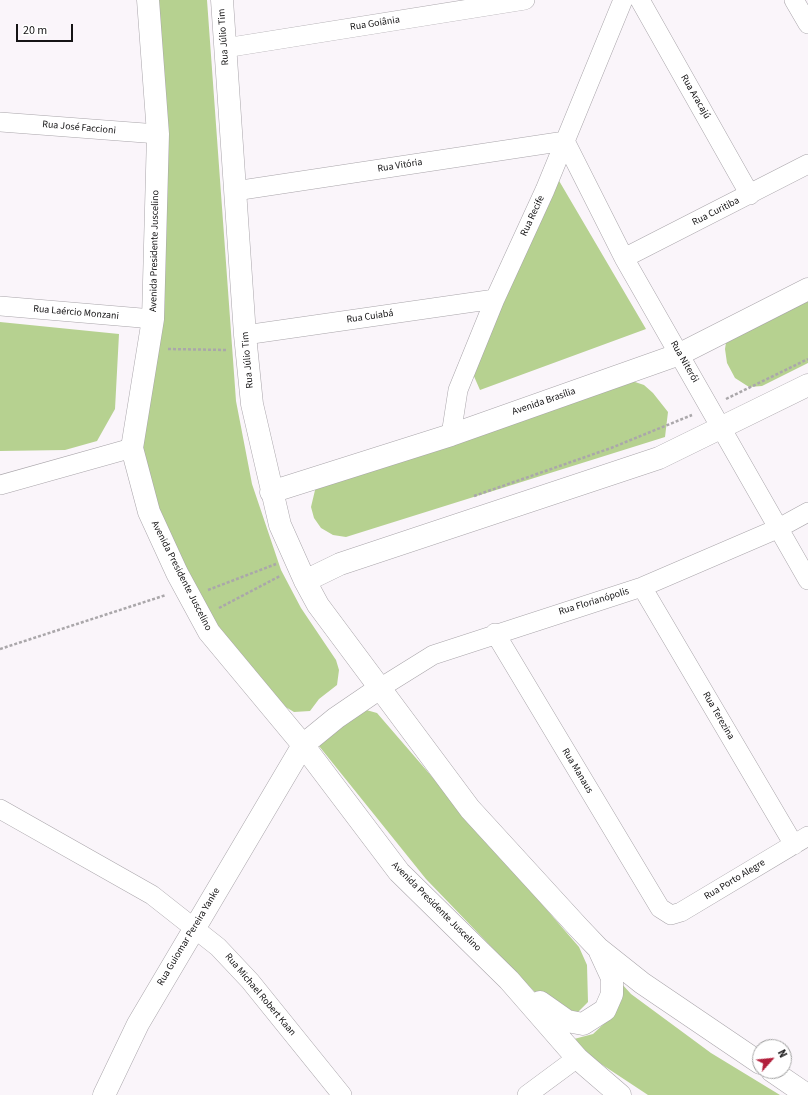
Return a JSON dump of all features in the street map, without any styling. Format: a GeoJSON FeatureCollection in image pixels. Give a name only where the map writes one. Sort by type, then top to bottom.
{"type":"FeatureCollection","features":[{"type":"Feature","properties":{"kind":"main road","name":"Avenida Presidente Juscelino"},"geometry":{"type":"LineString","coordinates":[[148,0],[158,134],[153,319],[132,448],[149,512],[177,574],[208,632],[303,745],[399,872],[509,980],[577,1058],[620,1095]]}},
{"type":"Feature","properties":{"kind":"main road","name":"Rua Júlio Tim"},"geometry":{"type":"LineString","coordinates":[[222,0],[246,342],[252,404],[271,492],[295,570],[318,605],[380,688]]}},
{"type":"Feature","properties":{"kind":"main road","name":"Avenida Brasília"},"geometry":{"type":"LineString","coordinates":[[271,492],[451,435],[680,354],[808,288]]}},
{"type":"Feature","properties":{"kind":"main road"},"geometry":{"type":"LineString","coordinates":[[295,570],[340,564],[659,458],[723,428],[808,385]]}},
{"type":"Feature","properties":{"kind":"main road"},"geometry":{"type":"LineString","coordinates":[[380,688],[470,809],[598,948],[642,983],[752,1058]]}},
{"type":"Feature","properties":{"kind":"main road","name":"Rua Guiomar Pereira Yanke"},"geometry":{"type":"LineString","coordinates":[[104,1095],[138,1024],[303,745],[336,718],[380,688]]}},
{"type":"Feature","properties":{"kind":"main road"},"geometry":{"type":"LineString","coordinates":[[280,782],[291,776],[311,774],[330,780]]}},
{"type":"Feature","properties":{"kind":"main road"},"geometry":{"type":"LineString","coordinates":[[509,980],[567,1022],[583,1024],[605,1010],[612,994],[612,978],[598,948]]}},
{"type":"Feature","properties":{"kind":"main road"},"geometry":{"type":"LineString","coordinates":[[784,1079],[807,1095]]}},
{"type":"Feature","properties":{"kind":"street","name":"Rua Goiânia"},"geometry":{"type":"LineString","coordinates":[[225,48],[525,0]]}},
{"type":"Feature","properties":{"kind":"street","name":"Rua Recife"},"geometry":{"type":"LineString","coordinates":[[451,435],[458,390],[495,299],[544,190],[623,0]]}},
{"type":"Feature","properties":{"kind":"street","name":"Rua Aracajú"},"geometry":{"type":"LineString","coordinates":[[640,0],[750,195]]}},
{"type":"Feature","properties":{"kind":"street"},"geometry":{"type":"LineString","coordinates":[[794,0],[808,24]]}},
{"type":"Feature","properties":{"kind":"street","name":"Rua José Faccioni"},"geometry":{"type":"LineString","coordinates":[[0,122],[158,134]]}},
{"type":"Feature","properties":{"kind":"street","name":"Rua Vitória"},"geometry":{"type":"LineString","coordinates":[[235,191],[565,140]]}},
{"type":"Feature","properties":{"kind":"street","name":"Rua Niterói"},"geometry":{"type":"LineString","coordinates":[[565,140],[624,258],[723,428],[777,529],[808,580]]}},
{"type":"Feature","properties":{"kind":"street","name":"Rua Curitiba"},"geometry":{"type":"LineString","coordinates":[[624,258],[750,195],[808,164]]}},
{"type":"Feature","properties":{"kind":"street","name":"Rua Cuiabá"},"geometry":{"type":"LineString","coordinates":[[246,342],[495,299]]}},
{"type":"Feature","properties":{"kind":"street","name":"Rua Laércio Monzani"},"geometry":{"type":"LineString","coordinates":[[0,306],[153,319]]}},
{"type":"Feature","properties":{"kind":"street"},"geometry":{"type":"LineString","coordinates":[[0,485],[132,448]]}},
{"type":"Feature","properties":{"kind":"street","name":"Rua Florianópolis"},"geometry":{"type":"LineString","coordinates":[[380,688],[433,655],[642,588],[777,529],[808,512]]}},
{"type":"Feature","properties":{"kind":"street","name":"Rua Terezina"},"geometry":{"type":"LineString","coordinates":[[642,588],[801,841]]}},
{"type":"Feature","properties":{"kind":"street","name":"Rua Manaus"},"geometry":{"type":"LineString","coordinates":[[495,634],[660,908]]}},
{"type":"Feature","properties":{"kind":"street","name":"Rua Michael Robert Kaan"},"geometry":{"type":"LineString","coordinates":[[0,809],[152,895],[218,947],[250,981],[342,1095]]}},
{"type":"Feature","properties":{"kind":"street","name":"Rua Porto Alegre"},"geometry":{"type":"LineString","coordinates":[[660,908],[671,915],[681,912],[801,841]]}},
{"type":"Feature","properties":{"kind":"street"},"geometry":{"type":"LineString","coordinates":[[527,1095],[577,1058]]}},
{"type":"Feature","properties":{"kind":"path"},"geometry":{"type":"LineString","coordinates":[[148,349],[246,342]]}},
{"type":"Feature","properties":{"kind":"path"},"geometry":{"type":"LineString","coordinates":[[720,402],[808,359]]}},
{"type":"Feature","properties":{"kind":"path"},"geometry":{"type":"LineString","coordinates":[[468,498],[611,448],[699,412]]}},
{"type":"Feature","properties":{"kind":"path"},"geometry":{"type":"LineString","coordinates":[[203,592],[295,570]]}},
{"type":"Feature","properties":{"kind":"path"},"geometry":{"type":"LineString","coordinates":[[200,617],[295,570]]}},
{"type":"Feature","properties":{"kind":"path"},"geometry":{"type":"LineString","coordinates":[[0,649],[172,594]]}},
{"type":"Feature","properties":{"kind":"green space"},"geometry":{"type":"Polygon","coordinates":[[[157,0],[207,0],[236,401],[252,484],[281,570],[301,608],[336,660],[339,670],[337,685],[319,699],[310,711],[294,712],[279,703],[216,628],[153,509],[138,447],[157,0]]]}},
{"type":"Feature","properties":{"kind":"green space"},"geometry":{"type":"Polygon","coordinates":[[[558,179],[646,329],[480,390],[469,365],[558,179]]]}},
{"type":"Feature","properties":{"kind":"green space"},"geometry":{"type":"Polygon","coordinates":[[[808,295],[808,363],[762,386],[749,387],[735,378],[727,363],[725,349],[727,336],[808,295]]]}},
{"type":"Feature","properties":{"kind":"green space"},"geometry":{"type":"Polygon","coordinates":[[[0,322],[119,334],[115,409],[97,441],[65,450],[0,451],[0,322]]]}},
{"type":"Feature","properties":{"kind":"green space"},"geometry":{"type":"Polygon","coordinates":[[[632,381],[644,385],[653,393],[668,412],[665,437],[346,537],[333,535],[321,528],[314,518],[311,507],[316,486],[632,381]]]}},
{"type":"Feature","properties":{"kind":"green space"},"geometry":{"type":"Polygon","coordinates":[[[359,708],[377,713],[579,947],[587,965],[588,1002],[578,1012],[553,1011],[426,879],[319,746],[323,734],[359,708]]]}},
{"type":"Feature","properties":{"kind":"green space"},"geometry":{"type":"Polygon","coordinates":[[[621,983],[631,994],[711,1053],[780,1095],[648,1095],[595,1060],[574,1039],[593,1034],[609,1019],[621,983]]]}}]}
